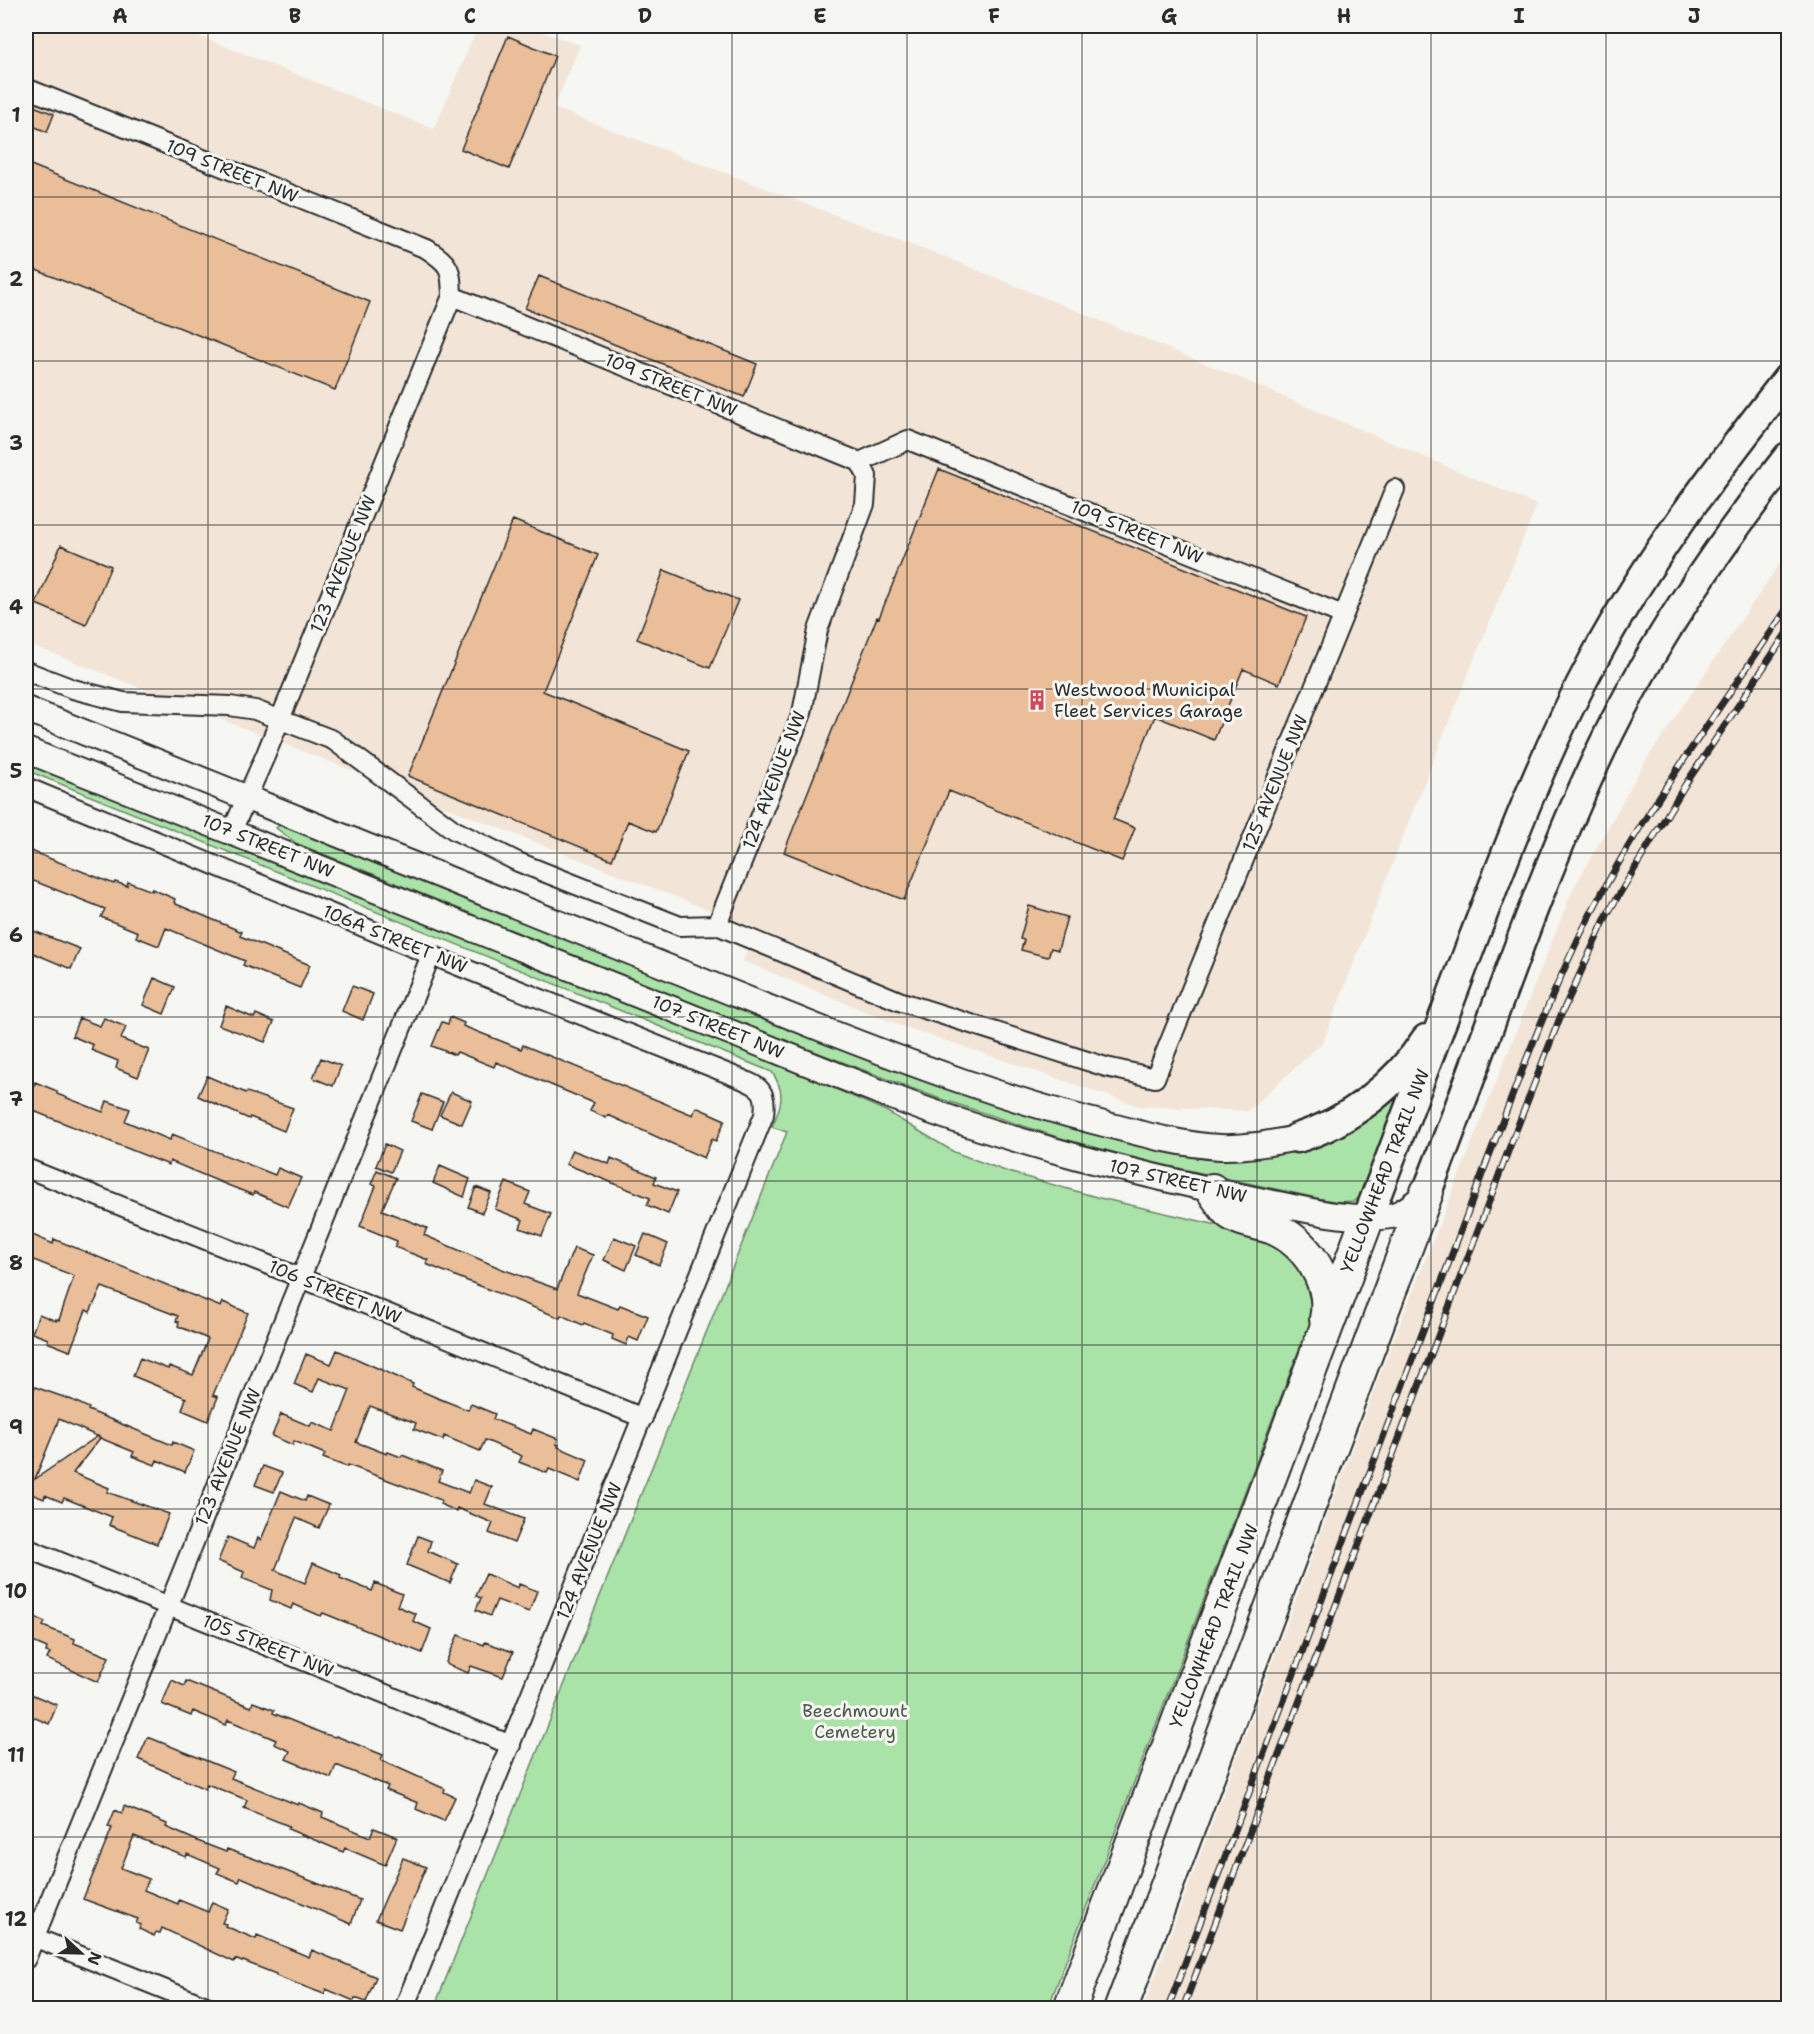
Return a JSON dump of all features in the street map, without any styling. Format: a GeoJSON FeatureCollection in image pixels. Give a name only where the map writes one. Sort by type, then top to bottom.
{"type":"FeatureCollection","features":[{"type":"Feature","properties":{"kind":"highway","name":"YELLOWHEAD TRAIL NW"},"geometry":{"type":"LineString","coordinates":[[1070,2008],[1456,984],[1531,792],[1560,727],[1595,658],[1665,541],[1703,487],[1788,378]]}},
{"type":"Feature","properties":{"kind":"highway"},"geometry":{"type":"LineString","coordinates":[[1120,2008],[1548,872],[1602,748],[1662,637],[1742,516],[1788,456]]}},
{"type":"Feature","properties":{"kind":"highway"},"geometry":{"type":"LineString","coordinates":[[1297,1138],[1317,1132],[1344,1117],[1369,1100],[1399,1074],[1426,1040],[1456,984]]}},
{"type":"Feature","properties":{"kind":"highway"},"geometry":{"type":"LineString","coordinates":[[1212,1190],[1232,1215],[1262,1224],[1284,1234],[1307,1253],[1317,1268],[1327,1298],[1322,1338]]}},
{"type":"Feature","properties":{"kind":"main road","name":"107 STREET NW"},"geometry":{"type":"LineString","coordinates":[[26,709],[817,1028],[983,1089],[1069,1116],[1219,1147],[1254,1146],[1297,1138]]}},
{"type":"Feature","properties":{"kind":"main road","name":"107 STREET NW"},"geometry":{"type":"LineString","coordinates":[[26,750],[915,1106],[1076,1157],[1212,1190],[1330,1215],[1355,1218],[1393,1216],[1411,1207],[1427,1192]]}},
{"type":"Feature","properties":{"kind":"street","name":"109 STREET NW"},"geometry":{"type":"LineString","coordinates":[[26,88],[427,249],[444,261],[451,272],[452,297],[861,462],[908,440],[1344,615]]}},
{"type":"Feature","properties":{"kind":"street","name":"123 AVENUE NW"},"geometry":{"type":"LineString","coordinates":[[232,831],[452,297]]}},
{"type":"Feature","properties":{"kind":"street","name":"124 AVENUE NW"},"geometry":{"type":"LineString","coordinates":[[717,925],[802,713],[818,630],[865,504],[867,476],[861,462]]}},
{"type":"Feature","properties":{"kind":"street","name":"125 AVENUE NW"},"geometry":{"type":"LineString","coordinates":[[717,925],[899,1001],[1106,1067],[1155,1078],[1395,489]]}},
{"type":"Feature","properties":{"kind":"street"},"geometry":{"type":"LineString","coordinates":[[26,671],[73,689],[123,702],[230,706],[255,710],[280,719],[333,740],[428,812],[481,845],[680,926],[717,925]]}},
{"type":"Feature","properties":{"kind":"street","name":"106A STREET NW"},"geometry":{"type":"LineString","coordinates":[[26,787],[431,955],[756,1085],[763,1092]]}},
{"type":"Feature","properties":{"kind":"street","name":"123 AVENUE NW"},"geometry":{"type":"LineString","coordinates":[[26,1959],[30,1936],[168,1606],[431,955]]}},
{"type":"Feature","properties":{"kind":"street","name":"124 AVENUE NW"},"geometry":{"type":"LineString","coordinates":[[404,2008],[764,1115],[763,1092]]}},
{"type":"Feature","properties":{"kind":"street","name":"106 STREET NW"},"geometry":{"type":"LineString","coordinates":[[26,1168],[643,1419]]}},
{"type":"Feature","properties":{"kind":"street","name":"105 STREET NW"},"geometry":{"type":"LineString","coordinates":[[26,1548],[511,1745]]}},
{"type":"Feature","properties":{"kind":"street"},"geometry":{"type":"LineString","coordinates":[[30,1936],[211,2008]]}},
{"type":"Feature","properties":{"kind":"shaded area"},"geometry":{"type":"Polygon","coordinates":[[[26,26],[174,26],[434,129],[478,26],[525,26],[580,45],[554,108],[948,258],[1235,376],[1537,505],[1418,798],[1323,1042],[1248,1111],[1139,1106],[899,1025],[743,961],[755,928],[26,643],[26,26]]]}},
{"type":"Feature","properties":{"kind":"shaded area"},"geometry":{"type":"Polygon","coordinates":[[[1788,551],[1788,2008],[1143,2008],[1382,1369],[1572,891],[1645,762],[1788,551]]]}},
{"type":"Feature","properties":{"kind":"green space","name":"Beechmount Cemetery"},"geometry":{"type":"Polygon","coordinates":[[[26,761],[808,1077],[886,1111],[954,1152],[1008,1172],[1100,1198],[1217,1225],[1263,1239],[1288,1256],[1304,1276],[1312,1309],[1309,1330],[1303,1339],[1048,2008],[434,2008],[787,1132],[772,1127],[780,1105],[779,1086],[772,1072],[26,770],[26,761]]]}},
{"type":"Feature","properties":{"kind":"green space"},"geometry":{"type":"Polygon","coordinates":[[[282,823],[901,1072],[975,1098],[1131,1145],[1180,1155],[1217,1158],[1394,1097],[1398,1099],[1362,1196],[1354,1201],[1335,1202],[1146,1161],[1057,1137],[935,1097],[779,1038],[296,843],[276,828],[282,823]]]}},
{"type":"Feature","properties":{"kind":"building"},"geometry":{"type":"Polygon","coordinates":[[[508,36],[555,56],[509,169],[461,149],[508,36]]]}},
{"type":"Feature","properties":{"kind":"building"},"geometry":{"type":"Polygon","coordinates":[[[26,103],[54,114],[47,132],[26,123],[26,103]]]}},
{"type":"Feature","properties":{"kind":"building"},"geometry":{"type":"Polygon","coordinates":[[[26,163],[370,302],[335,390],[26,266],[26,163]]]}},
{"type":"Feature","properties":{"kind":"building"},"geometry":{"type":"Polygon","coordinates":[[[539,276],[757,364],[744,397],[525,308],[539,276]]]}},
{"type":"Feature","properties":{"kind":"building","name":"Westwood Municipal Fleet Services Garage"},"geometry":{"type":"Polygon","coordinates":[[[939,469],[1306,617],[1279,684],[1243,669],[1214,740],[1155,716],[1113,819],[1135,828],[1122,861],[949,791],[904,900],[784,852],[877,617],[879,618],[939,469]]]}},
{"type":"Feature","properties":{"kind":"building"},"geometry":{"type":"Polygon","coordinates":[[[513,520],[598,555],[543,691],[689,751],[656,832],[628,821],[612,860],[408,776],[513,520]]]}},
{"type":"Feature","properties":{"kind":"building"},"geometry":{"type":"Polygon","coordinates":[[[61,545],[111,566],[86,625],[36,604],[61,545]]]}},
{"type":"Feature","properties":{"kind":"building"},"geometry":{"type":"Polygon","coordinates":[[[664,570],[738,600],[710,668],[637,639],[664,570]]]}},
{"type":"Feature","properties":{"kind":"building"},"geometry":{"type":"Polygon","coordinates":[[[26,849],[114,884],[115,882],[127,886],[128,882],[152,891],[152,889],[175,899],[176,904],[242,932],[240,936],[310,965],[300,988],[243,965],[245,961],[166,928],[159,946],[136,937],[138,932],[101,917],[105,909],[26,878],[26,849]]]}},
{"type":"Feature","properties":{"kind":"building"},"geometry":{"type":"Polygon","coordinates":[[[1029,906],[1067,917],[1058,950],[1051,948],[1048,957],[1021,950],[1024,940],[1020,939],[1029,906]]]}},
{"type":"Feature","properties":{"kind":"building"},"geometry":{"type":"Polygon","coordinates":[[[26,928],[80,949],[71,969],[26,950],[26,928]]]}},
{"type":"Feature","properties":{"kind":"building"},"geometry":{"type":"Polygon","coordinates":[[[154,978],[175,987],[164,1014],[143,1005],[154,978]]]}},
{"type":"Feature","properties":{"kind":"building"},"geometry":{"type":"Polygon","coordinates":[[[352,986],[373,994],[363,1020],[342,1011],[352,986]]]}},
{"type":"Feature","properties":{"kind":"building"},"geometry":{"type":"Polygon","coordinates":[[[226,1006],[254,1018],[256,1014],[274,1022],[265,1042],[219,1025],[226,1006]]]}},
{"type":"Feature","properties":{"kind":"building"},"geometry":{"type":"Polygon","coordinates":[[[450,1017],[464,1023],[463,1026],[521,1049],[523,1045],[693,1115],[696,1107],[725,1120],[716,1141],[712,1139],[704,1158],[608,1115],[606,1118],[590,1111],[594,1103],[496,1062],[494,1067],[457,1052],[455,1055],[432,1046],[442,1022],[448,1024],[450,1017]]]}},
{"type":"Feature","properties":{"kind":"building"},"geometry":{"type":"Polygon","coordinates":[[[79,1018],[100,1026],[104,1018],[126,1027],[121,1039],[149,1050],[138,1077],[116,1068],[118,1061],[91,1050],[93,1045],[72,1036],[79,1018]]]}},
{"type":"Feature","properties":{"kind":"building"},"geometry":{"type":"Polygon","coordinates":[[[321,1058],[341,1066],[333,1086],[313,1078],[321,1058]]]}},
{"type":"Feature","properties":{"kind":"building"},"geometry":{"type":"Polygon","coordinates":[[[207,1076],[246,1093],[293,1108],[284,1131],[250,1117],[249,1119],[198,1096],[207,1076]]]}},
{"type":"Feature","properties":{"kind":"building"},"geometry":{"type":"Polygon","coordinates":[[[35,1082],[57,1091],[57,1094],[103,1112],[107,1101],[130,1109],[125,1121],[170,1140],[172,1134],[275,1175],[278,1168],[301,1178],[288,1207],[170,1161],[169,1165],[26,1108],[35,1082]]]}},
{"type":"Feature","properties":{"kind":"building"},"geometry":{"type":"Polygon","coordinates":[[[451,1092],[472,1101],[462,1124],[440,1115],[451,1092]]]}},
{"type":"Feature","properties":{"kind":"building"},"geometry":{"type":"Polygon","coordinates":[[[422,1094],[443,1102],[432,1129],[411,1121],[422,1094]]]}},
{"type":"Feature","properties":{"kind":"building"},"geometry":{"type":"Polygon","coordinates":[[[385,1144],[400,1151],[391,1172],[376,1166],[385,1144]]]}},
{"type":"Feature","properties":{"kind":"building"},"geometry":{"type":"Polygon","coordinates":[[[572,1150],[609,1164],[611,1158],[656,1177],[654,1183],[677,1192],[668,1214],[647,1205],[650,1198],[566,1164],[572,1150]]]}},
{"type":"Feature","properties":{"kind":"building"},"geometry":{"type":"Polygon","coordinates":[[[440,1166],[470,1179],[464,1197],[433,1183],[440,1166]]]}},
{"type":"Feature","properties":{"kind":"building"},"geometry":{"type":"Polygon","coordinates":[[[377,1170],[396,1178],[382,1210],[427,1228],[424,1235],[502,1269],[557,1289],[574,1248],[593,1255],[577,1293],[618,1309],[620,1305],[648,1316],[638,1341],[629,1337],[626,1345],[612,1339],[613,1335],[584,1323],[583,1325],[561,1315],[560,1318],[426,1264],[428,1260],[395,1247],[397,1241],[360,1226],[376,1186],[371,1184],[377,1170]]]}},
{"type":"Feature","properties":{"kind":"building"},"geometry":{"type":"Polygon","coordinates":[[[506,1182],[530,1192],[525,1204],[551,1214],[542,1236],[520,1228],[523,1220],[495,1209],[506,1182]]]}},
{"type":"Feature","properties":{"kind":"building"},"geometry":{"type":"Polygon","coordinates":[[[476,1187],[491,1193],[482,1213],[468,1207],[476,1187]]]}},
{"type":"Feature","properties":{"kind":"building"},"geometry":{"type":"Polygon","coordinates":[[[26,1232],[53,1244],[54,1239],[221,1307],[223,1302],[248,1313],[213,1395],[218,1397],[208,1421],[182,1410],[186,1398],[133,1376],[140,1358],[168,1369],[169,1366],[193,1375],[208,1339],[178,1326],[179,1322],[176,1321],[178,1316],[102,1287],[90,1312],[86,1310],[70,1351],[32,1333],[39,1314],[56,1321],[56,1319],[59,1320],[74,1276],[26,1257],[26,1232]]]}},
{"type":"Feature","properties":{"kind":"building"},"geometry":{"type":"Polygon","coordinates":[[[645,1234],[668,1244],[659,1265],[636,1255],[645,1234]]]}},
{"type":"Feature","properties":{"kind":"building"},"geometry":{"type":"Polygon","coordinates":[[[614,1237],[636,1246],[626,1270],[604,1260],[614,1237]]]}},
{"type":"Feature","properties":{"kind":"building"},"geometry":{"type":"Polygon","coordinates":[[[337,1350],[413,1384],[412,1387],[440,1399],[468,1410],[471,1404],[495,1414],[493,1419],[531,1434],[533,1429],[558,1439],[556,1444],[559,1445],[558,1447],[588,1460],[580,1482],[549,1469],[547,1473],[519,1462],[522,1456],[485,1440],[480,1451],[444,1436],[443,1440],[414,1429],[416,1423],[370,1406],[356,1442],[387,1454],[388,1452],[401,1457],[402,1455],[442,1471],[438,1481],[469,1493],[474,1480],[492,1487],[485,1504],[524,1519],[514,1543],[489,1533],[493,1523],[457,1508],[456,1511],[440,1504],[441,1500],[323,1458],[325,1454],[294,1441],[293,1445],[272,1436],[281,1414],[310,1426],[312,1422],[334,1431],[350,1390],[319,1378],[313,1392],[294,1384],[306,1354],[331,1364],[337,1350]]]}},
{"type":"Feature","properties":{"kind":"building"},"geometry":{"type":"Polygon","coordinates":[[[35,1387],[72,1400],[89,1408],[88,1410],[172,1445],[173,1442],[194,1451],[185,1472],[157,1460],[155,1465],[132,1456],[134,1452],[100,1438],[73,1473],[109,1488],[107,1492],[169,1514],[157,1544],[109,1525],[112,1517],[64,1498],[62,1502],[45,1495],[44,1499],[29,1493],[26,1500],[26,1399],[29,1401],[35,1387]],[[59,1419],[35,1479],[97,1436],[59,1419]]]}},
{"type":"Feature","properties":{"kind":"building"},"geometry":{"type":"Polygon","coordinates":[[[263,1466],[282,1473],[274,1492],[255,1485],[263,1466]]]}},
{"type":"Feature","properties":{"kind":"building"},"geometry":{"type":"Polygon","coordinates":[[[281,1491],[305,1501],[307,1496],[329,1505],[319,1528],[296,1518],[275,1570],[305,1583],[313,1563],[341,1575],[340,1578],[372,1591],[375,1583],[402,1594],[397,1606],[416,1614],[413,1621],[431,1629],[422,1653],[323,1613],[321,1616],[293,1604],[291,1609],[270,1600],[272,1590],[242,1578],[244,1572],[218,1561],[228,1537],[254,1548],[258,1538],[261,1540],[281,1491]]]}},
{"type":"Feature","properties":{"kind":"building"},"geometry":{"type":"Polygon","coordinates":[[[418,1536],[431,1541],[428,1551],[458,1564],[450,1583],[407,1565],[418,1536]]]}},
{"type":"Feature","properties":{"kind":"building"},"geometry":{"type":"Polygon","coordinates":[[[486,1574],[518,1588],[519,1584],[537,1591],[529,1612],[497,1600],[490,1616],[476,1610],[481,1598],[476,1596],[486,1574]]]}},
{"type":"Feature","properties":{"kind":"building"},"geometry":{"type":"Polygon","coordinates":[[[26,1614],[45,1622],[43,1626],[75,1639],[74,1643],[109,1657],[98,1682],[47,1659],[50,1653],[46,1652],[47,1648],[26,1639],[26,1614]]]}},
{"type":"Feature","properties":{"kind":"building"},"geometry":{"type":"Polygon","coordinates":[[[458,1635],[484,1645],[485,1642],[513,1652],[503,1677],[471,1666],[468,1673],[448,1665],[446,1662],[458,1635]]]}},
{"type":"Feature","properties":{"kind":"building"},"geometry":{"type":"Polygon","coordinates":[[[172,1680],[184,1686],[186,1681],[251,1707],[253,1702],[274,1710],[273,1713],[324,1734],[336,1736],[383,1755],[381,1760],[445,1789],[444,1792],[455,1797],[444,1821],[416,1809],[418,1803],[386,1790],[388,1786],[336,1765],[331,1778],[286,1759],[290,1751],[274,1744],[276,1740],[228,1720],[226,1725],[193,1711],[191,1716],[162,1704],[172,1680]]]}},
{"type":"Feature","properties":{"kind":"building"},"geometry":{"type":"Polygon","coordinates":[[[26,1692],[57,1705],[49,1724],[26,1714],[26,1692]]]}},
{"type":"Feature","properties":{"kind":"building"},"geometry":{"type":"Polygon","coordinates":[[[148,1737],[234,1772],[231,1778],[323,1813],[322,1817],[370,1837],[374,1828],[397,1837],[385,1865],[345,1848],[343,1852],[288,1829],[289,1826],[244,1808],[247,1800],[207,1784],[205,1789],[138,1759],[148,1737]]]}},
{"type":"Feature","properties":{"kind":"building"},"geometry":{"type":"Polygon","coordinates":[[[124,1806],[167,1824],[166,1827],[200,1842],[226,1852],[227,1849],[255,1859],[360,1900],[351,1924],[241,1877],[239,1882],[217,1873],[220,1868],[187,1854],[186,1857],[134,1836],[121,1868],[149,1879],[144,1890],[178,1904],[179,1900],[208,1912],[212,1902],[228,1909],[222,1923],[226,1924],[225,1926],[256,1939],[257,1935],[309,1957],[312,1950],[376,1977],[366,2002],[355,1998],[354,2001],[326,1989],[324,1994],[243,1961],[235,1959],[234,1962],[162,1928],[160,1933],[156,1932],[154,1936],[139,1929],[141,1925],[136,1923],[138,1919],[83,1899],[112,1828],[108,1827],[115,1810],[122,1813],[124,1806]]]}},
{"type":"Feature","properties":{"kind":"building"},"geometry":{"type":"Polygon","coordinates":[[[403,1858],[426,1867],[400,1929],[376,1920],[403,1858]]]}},
{"type":"Feature","properties":{"kind":"railway"},"geometry":{"type":"LineString","coordinates":[[1168,2008],[1489,1156],[1561,976],[1589,917],[1634,837],[1684,759],[1788,607]]}},
{"type":"Feature","properties":{"kind":"railway"},"geometry":{"type":"LineString","coordinates":[[1183,2008],[1561,1015],[1608,913],[1685,785],[1788,631]]}},
{"type":"Feature","properties":{"kind":"place","name":"Westwood Municipal Fleet Services Garage"},"geometry":{"type":"Point","coordinates":[1037,700]}}]}
